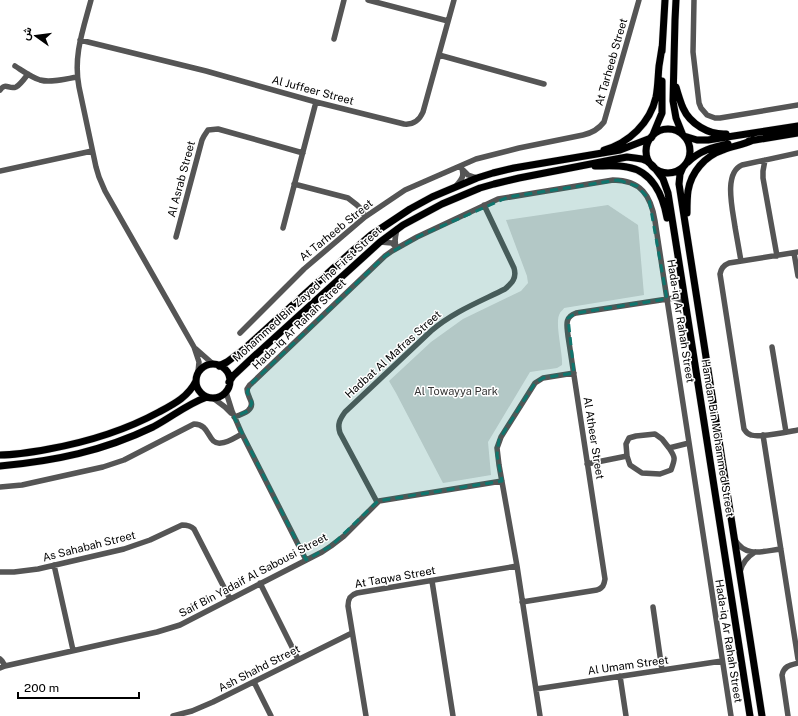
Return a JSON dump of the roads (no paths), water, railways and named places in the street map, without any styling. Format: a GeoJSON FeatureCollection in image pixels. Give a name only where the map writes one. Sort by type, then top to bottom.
{"type":"FeatureCollection","features":[{"type":"Feature","properties":{"kind":"main road"},"geometry":{"type":"LineString","coordinates":[[665,0],[662,48],[662,113],[648,144],[647,154],[653,166],[661,171],[676,171],[699,153],[714,147],[798,126]]}},
{"type":"Feature","properties":{"kind":"main road"},"geometry":{"type":"LineString","coordinates":[[676,0],[673,101],[676,121],[689,144],[690,155],[684,166]]}},
{"type":"Feature","properties":{"kind":"main road"},"geometry":{"type":"LineString","coordinates":[[569,159],[608,149],[628,139],[642,125],[656,97],[662,48]]}},
{"type":"Feature","properties":{"kind":"main road"},"geometry":{"type":"LineString","coordinates":[[673,80],[685,113],[700,127],[718,134],[743,132],[752,137]]}},
{"type":"Feature","properties":{"kind":"main road"},"geometry":{"type":"LineString","coordinates":[[651,137],[665,129],[673,129],[683,135],[702,141],[798,133]]}},
{"type":"Feature","properties":{"kind":"main road","name":"Mohammed Bin Zayed The First Street"},"geometry":{"type":"LineString","coordinates":[[216,365],[233,358],[243,350],[371,235],[410,209],[432,197],[477,178],[514,168],[620,150],[651,137]]}},
{"type":"Feature","properties":{"kind":"main road"},"geometry":{"type":"LineString","coordinates":[[689,247],[687,196],[690,181],[696,170],[704,161],[715,153],[745,144],[752,137]]}},
{"type":"Feature","properties":{"kind":"main road","name":"Mohammed Bin Zayed The First Street"},"geometry":{"type":"LineString","coordinates":[[230,382],[233,376],[250,360],[380,242],[397,229],[424,213],[480,188],[518,178],[627,158],[642,159],[653,166]]}},
{"type":"Feature","properties":{"kind":"main road"},"geometry":{"type":"LineString","coordinates":[[569,168],[588,166],[626,166],[645,175],[659,191],[676,247]]}},
{"type":"Feature","properties":{"kind":"main road","name":"Hamdan Bin Mohammed Street"},"geometry":{"type":"LineString","coordinates":[[653,166],[663,179],[667,188],[750,716]]}},
{"type":"Feature","properties":{"kind":"main road","name":"Hamdan Bin Mohammed Street"},"geometry":{"type":"LineString","coordinates":[[684,166],[679,177],[679,184],[762,716]]}},
{"type":"Feature","properties":{"kind":"main road"},"geometry":{"type":"LineString","coordinates":[[0,466],[57,459],[106,446],[154,426],[189,405],[210,398],[218,398],[226,392],[230,382],[224,368],[216,365],[208,365],[202,368],[196,376],[196,386],[199,391],[202,395],[210,398]]}},
{"type":"Feature","properties":{"kind":"main road"},"geometry":{"type":"LineString","coordinates":[[0,455],[24,453],[69,445],[114,432],[150,417],[178,401],[192,388],[196,381]]}},
{"type":"Feature","properties":{"kind":"street"},"geometry":{"type":"LineString","coordinates":[[91,0],[80,40],[77,77],[92,152],[99,177],[105,191],[194,347],[199,362],[198,372]]}},
{"type":"Feature","properties":{"kind":"street"},"geometry":{"type":"LineString","coordinates":[[334,39],[344,0]]}},
{"type":"Feature","properties":{"kind":"street"},"geometry":{"type":"LineString","coordinates":[[368,0],[448,21]]}},
{"type":"Feature","properties":{"kind":"street","name":"Al Juffeer Street"},"geometry":{"type":"LineString","coordinates":[[80,40],[206,71],[316,102],[409,125],[420,118],[423,112],[454,0]]}},
{"type":"Feature","properties":{"kind":"street","name":"At Tarheeb Street"},"geometry":{"type":"LineString","coordinates":[[240,332],[304,269],[365,217],[405,190],[462,168],[476,159],[519,148],[592,133],[599,128],[604,122],[639,0]]}},
{"type":"Feature","properties":{"kind":"street"},"geometry":{"type":"LineString","coordinates":[[694,0],[693,52],[699,103],[704,112],[711,117],[720,118],[798,105]]}},
{"type":"Feature","properties":{"kind":"street"},"geometry":{"type":"LineString","coordinates":[[439,55],[544,84]]}},
{"type":"Feature","properties":{"kind":"street"},"geometry":{"type":"LineString","coordinates":[[15,66],[37,79],[48,81],[77,77]]}},
{"type":"Feature","properties":{"kind":"street"},"geometry":{"type":"LineString","coordinates":[[0,90],[5,86],[17,86],[28,74]]}},
{"type":"Feature","properties":{"kind":"street"},"geometry":{"type":"LineString","coordinates":[[283,228],[316,102]]}},
{"type":"Feature","properties":{"kind":"street","name":"Al Asrab Street"},"geometry":{"type":"LineString","coordinates":[[176,237],[202,140],[208,130],[218,129],[303,153]]}},
{"type":"Feature","properties":{"kind":"street"},"geometry":{"type":"LineString","coordinates":[[0,171],[92,152]]}},
{"type":"Feature","properties":{"kind":"street"},"geometry":{"type":"LineString","coordinates":[[741,261],[731,196],[731,188],[735,170],[740,166],[798,153]]}},
{"type":"Feature","properties":{"kind":"street"},"geometry":{"type":"LineString","coordinates":[[765,160],[764,178],[777,256]]}},
{"type":"Feature","properties":{"kind":"street"},"geometry":{"type":"LineString","coordinates":[[462,168],[468,174],[477,178]]}},
{"type":"Feature","properties":{"kind":"street"},"geometry":{"type":"LineString","coordinates":[[456,186],[463,175],[462,168]]}},
{"type":"Feature","properties":{"kind":"street","name":"Hada-iq Ar Rahah Street"},"geometry":{"type":"LineString","coordinates":[[234,417],[248,411],[251,408],[252,402],[247,392],[247,388],[250,384],[396,247],[498,199],[613,180],[624,181],[642,189],[651,203],[654,212],[671,298],[689,443],[731,716]]}},
{"type":"Feature","properties":{"kind":"street"},"geometry":{"type":"LineString","coordinates":[[294,184],[348,198],[362,210],[365,217]]}},
{"type":"Feature","properties":{"kind":"street","name":"Hadbat Al Mafras Street"},"geometry":{"type":"LineString","coordinates":[[377,502],[340,433],[338,425],[339,421],[345,412],[442,321],[512,284],[515,273],[514,268],[484,205]]}},
{"type":"Feature","properties":{"kind":"street"},"geometry":{"type":"LineString","coordinates":[[396,247],[395,237],[397,229]]}},
{"type":"Feature","properties":{"kind":"street"},"geometry":{"type":"LineString","coordinates":[[380,242],[392,243],[396,247]]}},
{"type":"Feature","properties":{"kind":"street"},"geometry":{"type":"LineString","coordinates":[[798,276],[796,253],[729,263],[720,271],[744,429],[752,436],[798,430]]}},
{"type":"Feature","properties":{"kind":"street"},"geometry":{"type":"LineString","coordinates":[[671,298],[678,295],[683,289]]}},
{"type":"Feature","properties":{"kind":"street","name":"Al Atheer Street"},"geometry":{"type":"LineString","coordinates":[[522,602],[597,590],[602,588],[605,584],[567,323],[568,318],[572,314],[671,298],[679,299],[685,302]]}},
{"type":"Feature","properties":{"kind":"street"},"geometry":{"type":"LineString","coordinates":[[194,347],[216,365]]}},
{"type":"Feature","properties":{"kind":"street"},"geometry":{"type":"LineString","coordinates":[[772,347],[786,432]]}},
{"type":"Feature","properties":{"kind":"street"},"geometry":{"type":"LineString","coordinates":[[540,716],[497,448],[499,440],[535,383],[543,378],[574,373]]}},
{"type":"Feature","properties":{"kind":"street"},"geometry":{"type":"LineString","coordinates":[[226,392],[234,417],[242,434],[306,560]]}},
{"type":"Feature","properties":{"kind":"street"},"geometry":{"type":"LineString","coordinates":[[210,398],[224,407],[234,417]]}},
{"type":"Feature","properties":{"kind":"street"},"geometry":{"type":"LineString","coordinates":[[0,487],[22,485],[103,467],[124,460],[194,424],[200,424],[205,427],[213,440],[218,443],[225,442],[242,434]]}},
{"type":"Feature","properties":{"kind":"street"},"geometry":{"type":"LineString","coordinates":[[655,434],[662,439],[669,448],[674,455],[675,461],[670,470],[660,474],[642,473],[630,465],[627,456],[626,444],[630,438],[655,434]]}},
{"type":"Feature","properties":{"kind":"street"},"geometry":{"type":"LineString","coordinates":[[763,435],[798,659]]}},
{"type":"Feature","properties":{"kind":"street"},"geometry":{"type":"LineString","coordinates":[[669,448],[689,443]]}},
{"type":"Feature","properties":{"kind":"street"},"geometry":{"type":"LineString","coordinates":[[587,464],[627,456]]}},
{"type":"Feature","properties":{"kind":"street"},"geometry":{"type":"LineString","coordinates":[[377,502],[391,498],[502,481]]}},
{"type":"Feature","properties":{"kind":"street","name":"Saif Bin Yadaif Al Sabousi Street"},"geometry":{"type":"LineString","coordinates":[[2,667],[169,629],[190,620],[322,552],[335,543],[377,502]]}},
{"type":"Feature","properties":{"kind":"street","name":"As Sahabah Street"},"geometry":{"type":"LineString","coordinates":[[0,572],[24,572],[131,547],[182,525],[186,525],[192,527],[194,530],[230,600]]}},
{"type":"Feature","properties":{"kind":"street"},"geometry":{"type":"LineString","coordinates":[[734,538],[739,545],[751,552],[781,549]]}},
{"type":"Feature","properties":{"kind":"street"},"geometry":{"type":"LineString","coordinates":[[740,575],[746,559],[755,552]]}},
{"type":"Feature","properties":{"kind":"street"},"geometry":{"type":"LineString","coordinates":[[54,566],[72,650]]}},
{"type":"Feature","properties":{"kind":"street","name":"At Taqwa Street"},"geometry":{"type":"LineString","coordinates":[[366,716],[348,601],[353,594],[516,566]]}},
{"type":"Feature","properties":{"kind":"street"},"geometry":{"type":"LineString","coordinates":[[432,581],[452,716]]}},
{"type":"Feature","properties":{"kind":"street"},"geometry":{"type":"LineString","coordinates":[[260,584],[298,659]]}},
{"type":"Feature","properties":{"kind":"street"},"geometry":{"type":"LineString","coordinates":[[653,608],[662,670]]}},
{"type":"Feature","properties":{"kind":"street","name":"Ash Shahd Street"},"geometry":{"type":"LineString","coordinates":[[175,716],[201,707],[352,633]]}},
{"type":"Feature","properties":{"kind":"street"},"geometry":{"type":"LineString","coordinates":[[0,659],[2,661],[2,667]]}},
{"type":"Feature","properties":{"kind":"street","name":"Al Umam Street"},"geometry":{"type":"LineString","coordinates":[[536,689],[722,661]]}},
{"type":"Feature","properties":{"kind":"street"},"geometry":{"type":"LineString","coordinates":[[788,716],[782,675],[786,667],[798,663]]}},
{"type":"Feature","properties":{"kind":"street"},"geometry":{"type":"LineString","coordinates":[[620,676],[626,716]]}},
{"type":"Feature","properties":{"kind":"street"},"geometry":{"type":"LineString","coordinates":[[254,682],[272,716]]}},
{"type":"Feature","properties":{"kind":"park label","name":"Al Towayya Park"},"geometry":{"type":"Point","coordinates":[456,391]}}]}
